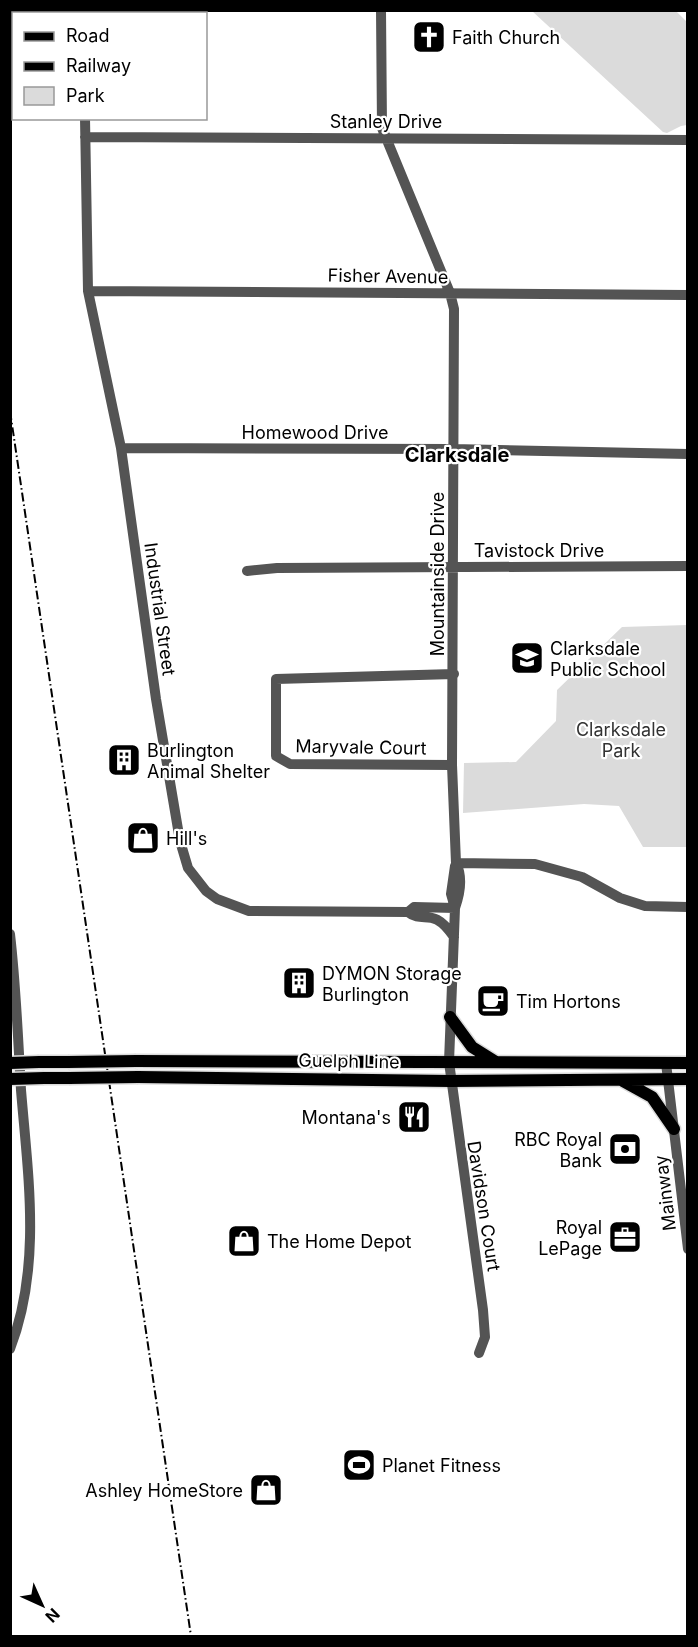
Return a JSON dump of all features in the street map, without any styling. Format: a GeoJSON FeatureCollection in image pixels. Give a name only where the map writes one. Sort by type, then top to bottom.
{"type":"FeatureCollection","features":[{"type":"Feature","properties":{"kind":"main road"},"geometry":{"type":"LineString","coordinates":[[450,1017],[472,1047],[496,1063]]}},
{"type":"Feature","properties":{"kind":"main road","name":"Guelph Line"},"geometry":{"type":"LineString","coordinates":[[10,1063],[687,1063]]}},
{"type":"Feature","properties":{"kind":"main road","name":"Guelph Line"},"geometry":{"type":"LineString","coordinates":[[10,1079],[138,1077],[450,1081],[687,1079]]}},
{"type":"Feature","properties":{"kind":"main road"},"geometry":{"type":"LineString","coordinates":[[610,1079],[631,1084],[652,1097],[674,1129]]}},
{"type":"Feature","properties":{"kind":"street","name":"Mountainside Drive"},"geometry":{"type":"LineString","coordinates":[[381,10],[380,119],[450,293],[454,309],[452,765],[456,863],[460,872],[459,897],[455,908],[448,1062]]}},
{"type":"Feature","properties":{"kind":"street","name":"Industrial Street"},"geometry":{"type":"LineString","coordinates":[[85,120],[88,291],[121,448],[156,699],[180,842],[188,868],[206,891],[217,899],[249,911],[408,912],[412,915],[430,916],[441,920],[454,937]]}},
{"type":"Feature","properties":{"kind":"street","name":"Stanley Drive"},"geometry":{"type":"LineString","coordinates":[[85,137],[687,140]]}},
{"type":"Feature","properties":{"kind":"street","name":"Fisher Avenue"},"geometry":{"type":"LineString","coordinates":[[88,291],[687,295]]}},
{"type":"Feature","properties":{"kind":"street","name":"Homewood Drive"},"geometry":{"type":"LineString","coordinates":[[121,448],[453,449],[687,454]]}},
{"type":"Feature","properties":{"kind":"street","name":"Tavistock Drive"},"geometry":{"type":"LineString","coordinates":[[247,572],[277,568],[687,566]]}},
{"type":"Feature","properties":{"kind":"street","name":"Maryvale Court"},"geometry":{"type":"LineString","coordinates":[[452,765],[290,764],[276,756],[276,679],[454,674]]}},
{"type":"Feature","properties":{"kind":"street"},"geometry":{"type":"LineString","coordinates":[[456,863],[535,864],[582,877],[620,898],[645,906],[687,907]]}},
{"type":"Feature","properties":{"kind":"street","name":"Industrial Street"},"geometry":{"type":"LineString","coordinates":[[408,912],[414,907],[455,908]]}},
{"type":"Feature","properties":{"kind":"street"},"geometry":{"type":"LineString","coordinates":[[10,934],[29,1196],[30,1269],[23,1316],[10,1349]]}},
{"type":"Feature","properties":{"kind":"street","name":"Davidson Court"},"geometry":{"type":"LineString","coordinates":[[448,1062],[483,1310],[485,1337],[479,1353]]}},
{"type":"Feature","properties":{"kind":"street","name":"Mainway"},"geometry":{"type":"LineString","coordinates":[[666,1063],[687,1249]]}},
{"type":"Feature","properties":{"kind":"green space"},"geometry":{"type":"Polygon","coordinates":[[[532,11],[676,11],[687,22],[687,125],[667,133],[663,132],[532,11]]]}},
{"type":"Feature","properties":{"kind":"green space","name":"Clarksdale Park"},"geometry":{"type":"Polygon","coordinates":[[[687,625],[687,847],[643,847],[619,806],[584,804],[463,813],[464,763],[516,762],[556,721],[557,690],[622,627],[687,625]]]}},
{"type":"Feature","properties":{"kind":"railway"},"geometry":{"type":"LineString","coordinates":[[10,411],[191,1636]]}},
{"type":"Feature","properties":{"kind":"place","name":"Faith Church"},"geometry":{"type":"Point","coordinates":[429,37]}},
{"type":"Feature","properties":{"kind":"place","name":"Clarksdale Public School"},"geometry":{"type":"Point","coordinates":[527,658]}},
{"type":"Feature","properties":{"kind":"place","name":"Burlington Animal Shelter"},"geometry":{"type":"Point","coordinates":[124,760]}},
{"type":"Feature","properties":{"kind":"place","name":"Hill's"},"geometry":{"type":"Point","coordinates":[143,838]}},
{"type":"Feature","properties":{"kind":"place","name":"DYMON Storage Burlington"},"geometry":{"type":"Point","coordinates":[299,983]}},
{"type":"Feature","properties":{"kind":"place","name":"Tim Hortons"},"geometry":{"type":"Point","coordinates":[493,1001]}},
{"type":"Feature","properties":{"kind":"place","name":"Montana's"},"geometry":{"type":"Point","coordinates":[414,1117]}},
{"type":"Feature","properties":{"kind":"place","name":"RBC Royal Bank"},"geometry":{"type":"Point","coordinates":[625,1149]}},
{"type":"Feature","properties":{"kind":"place","name":"Royal LePage"},"geometry":{"type":"Point","coordinates":[625,1237]}},
{"type":"Feature","properties":{"kind":"place","name":"The Home Depot"},"geometry":{"type":"Point","coordinates":[244,1241]}},
{"type":"Feature","properties":{"kind":"place","name":"Planet Fitness"},"geometry":{"type":"Point","coordinates":[359,1465]}},
{"type":"Feature","properties":{"kind":"place","name":"Ashley HomeStore"},"geometry":{"type":"Point","coordinates":[266,1490]}},
{"type":"Feature","properties":{"kind":"district","name":"Clarksdale"},"geometry":{"type":"Point","coordinates":[457,455]}}]}
